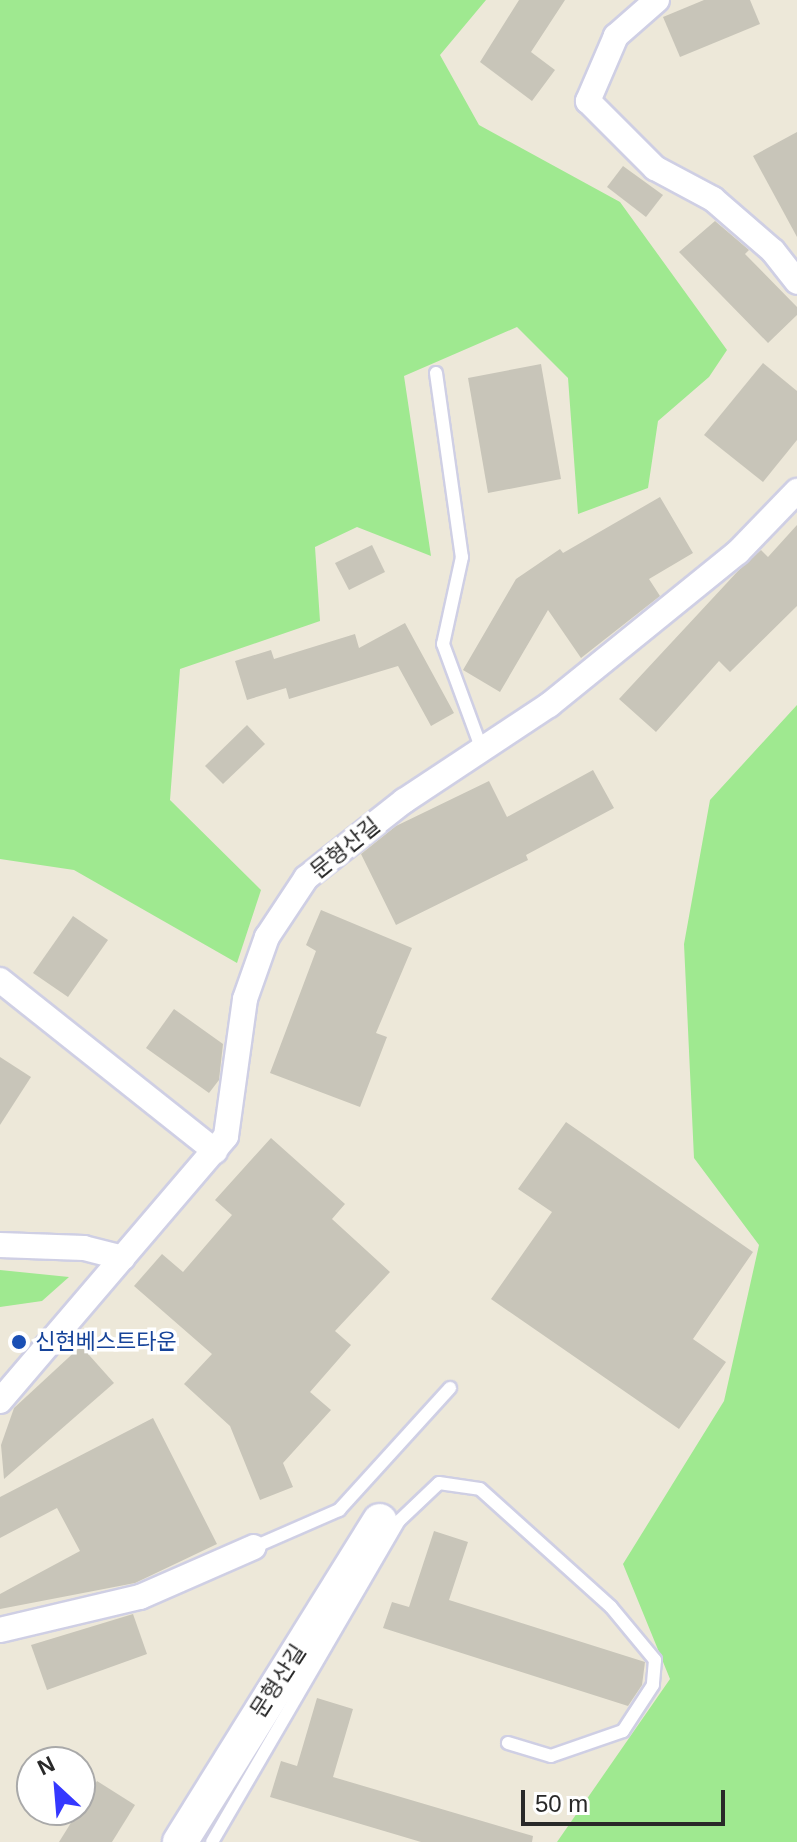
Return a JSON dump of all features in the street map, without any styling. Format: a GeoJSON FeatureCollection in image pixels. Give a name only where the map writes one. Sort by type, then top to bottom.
{"type":"FeatureCollection","features":[{"type":"Feature","properties":{"kind":"street"},"geometry":{"type":"LineString","coordinates":[[657,0],[616,36],[588,101],[655,168],[713,199],[773,251],[797,282]]}},
{"type":"Feature","properties":{"kind":"street","name":"문형산길"},"geometry":{"type":"LineString","coordinates":[[0,1401],[226,1136],[245,999],[275,925],[306,878],[404,801],[549,705],[738,552],[797,491]]}},
{"type":"Feature","properties":{"kind":"street"},"geometry":{"type":"LineString","coordinates":[[0,980],[215,1151]]}},
{"type":"Feature","properties":{"kind":"street"},"geometry":{"type":"LineString","coordinates":[[0,1245],[84,1248],[123,1258]]}},
{"type":"Feature","properties":{"kind":"street","name":"문형산길"},"geometry":{"type":"LineString","coordinates":[[180,1842],[380,1521]]}},
{"type":"Feature","properties":{"kind":"street"},"geometry":{"type":"LineString","coordinates":[[0,1630],[140,1597],[254,1547]]}},
{"type":"Feature","properties":{"kind":"lane"},"geometry":{"type":"LineString","coordinates":[[436,373],[462,557],[443,644],[482,750]]}},
{"type":"Feature","properties":{"kind":"lane"},"geometry":{"type":"LineString","coordinates":[[254,1547],[339,1510],[450,1388]]}},
{"type":"Feature","properties":{"kind":"lane"},"geometry":{"type":"LineString","coordinates":[[212,1842],[399,1521],[439,1483],[480,1489],[611,1607],[655,1660],[653,1685],[623,1731],[551,1756],[508,1743]]}},
{"type":"Feature","properties":{"kind":"green space"},"geometry":{"type":"Polygon","coordinates":[[[0,0],[486,0],[440,55],[479,125],[620,202],[727,350],[709,377],[658,421],[648,488],[578,514],[568,378],[517,327],[404,376],[431,556],[357,527],[315,547],[320,621],[180,669],[170,800],[261,890],[237,963],[74,870],[0,859],[0,0]]]}},
{"type":"Feature","properties":{"kind":"green space"},"geometry":{"type":"Polygon","coordinates":[[[797,705],[797,1842],[557,1842],[670,1679],[623,1564],[724,1401],[759,1245],[694,1158],[684,944],[710,800],[797,705]]]}},
{"type":"Feature","properties":{"kind":"green space"},"geometry":{"type":"Polygon","coordinates":[[[0,1270],[69,1277],[42,1301],[0,1307],[0,1270]]]}},
{"type":"Feature","properties":{"kind":"building"},"geometry":{"type":"Polygon","coordinates":[[[519,0],[565,0],[531,52],[555,70],[532,101],[480,62],[519,0]]]}},
{"type":"Feature","properties":{"kind":"building"},"geometry":{"type":"Polygon","coordinates":[[[704,0],[750,0],[760,24],[680,57],[663,17],[704,0]]]}},
{"type":"Feature","properties":{"kind":"building"},"geometry":{"type":"Polygon","coordinates":[[[797,132],[797,237],[753,156],[797,132]]]}},
{"type":"Feature","properties":{"kind":"building"},"geometry":{"type":"Polygon","coordinates":[[[623,166],[663,195],[646,217],[607,187],[623,166]]]}},
{"type":"Feature","properties":{"kind":"building"},"geometry":{"type":"Polygon","coordinates":[[[715,221],[749,250],[745,254],[797,307],[797,315],[768,343],[679,252],[715,221]]]}},
{"type":"Feature","properties":{"kind":"building"},"geometry":{"type":"Polygon","coordinates":[[[763,363],[797,391],[797,440],[763,482],[704,435],[763,363]]]}},
{"type":"Feature","properties":{"kind":"building"},"geometry":{"type":"Polygon","coordinates":[[[541,364],[561,479],[488,493],[468,378],[541,364]]]}},
{"type":"Feature","properties":{"kind":"building"},"geometry":{"type":"Polygon","coordinates":[[[660,497],[693,553],[649,579],[660,596],[581,658],[548,610],[500,692],[463,670],[516,579],[560,549],[563,553],[660,497]]]}},
{"type":"Feature","properties":{"kind":"building"},"geometry":{"type":"Polygon","coordinates":[[[797,525],[797,606],[730,672],[719,661],[656,732],[619,699],[738,571],[761,550],[768,557],[797,525]]]}},
{"type":"Feature","properties":{"kind":"building"},"geometry":{"type":"Polygon","coordinates":[[[372,545],[385,572],[349,590],[335,563],[372,545]]]}},
{"type":"Feature","properties":{"kind":"building"},"geometry":{"type":"Polygon","coordinates":[[[405,623],[454,713],[431,726],[398,666],[289,699],[286,688],[247,700],[235,661],[271,650],[274,659],[355,634],[359,648],[405,623]]]}},
{"type":"Feature","properties":{"kind":"building"},"geometry":{"type":"Polygon","coordinates":[[[247,725],[265,744],[223,784],[205,766],[247,725]]]}},
{"type":"Feature","properties":{"kind":"building"},"geometry":{"type":"Polygon","coordinates":[[[593,770],[614,808],[526,855],[528,860],[396,925],[361,854],[396,826],[489,781],[507,817],[593,770]]]}},
{"type":"Feature","properties":{"kind":"building"},"geometry":{"type":"Polygon","coordinates":[[[321,910],[412,948],[376,1033],[387,1037],[360,1107],[270,1073],[316,951],[306,945],[321,910]]]}},
{"type":"Feature","properties":{"kind":"building"},"geometry":{"type":"Polygon","coordinates":[[[73,916],[108,940],[68,997],[33,973],[73,916]]]}},
{"type":"Feature","properties":{"kind":"building"},"geometry":{"type":"Polygon","coordinates":[[[174,1009],[223,1044],[219,1080],[209,1093],[146,1048],[174,1009]]]}},
{"type":"Feature","properties":{"kind":"building"},"geometry":{"type":"Polygon","coordinates":[[[0,1057],[31,1077],[0,1125],[0,1057]]]}},
{"type":"Feature","properties":{"kind":"building"},"geometry":{"type":"Polygon","coordinates":[[[566,1122],[753,1252],[693,1339],[726,1362],[679,1429],[491,1299],[552,1212],[518,1189],[566,1122]]]}},
{"type":"Feature","properties":{"kind":"building"},"geometry":{"type":"Polygon","coordinates":[[[271,1138],[345,1204],[332,1219],[390,1272],[335,1331],[351,1345],[310,1392],[331,1410],[283,1463],[293,1487],[260,1500],[230,1426],[184,1384],[212,1354],[134,1286],[162,1254],[183,1272],[232,1215],[215,1200],[271,1138]]]}},
{"type":"Feature","properties":{"kind":"building"},"geometry":{"type":"Polygon","coordinates":[[[81,1346],[114,1383],[4,1479],[1,1445],[14,1408],[81,1346]]]}},
{"type":"Feature","properties":{"kind":"building"},"geometry":{"type":"Polygon","coordinates":[[[153,1418],[217,1544],[135,1583],[0,1609],[0,1594],[80,1551],[57,1508],[0,1538],[0,1497],[153,1418]]]}},
{"type":"Feature","properties":{"kind":"building"},"geometry":{"type":"Polygon","coordinates":[[[434,1531],[468,1542],[449,1600],[645,1662],[642,1685],[628,1706],[383,1628],[392,1602],[409,1607],[434,1531]]]}},
{"type":"Feature","properties":{"kind":"building"},"geometry":{"type":"Polygon","coordinates":[[[133,1614],[147,1654],[47,1690],[31,1645],[133,1614]]]}},
{"type":"Feature","properties":{"kind":"building"},"geometry":{"type":"Polygon","coordinates":[[[317,1698],[353,1709],[333,1777],[533,1836],[532,1842],[421,1842],[270,1797],[281,1761],[297,1766],[317,1698]]]}},
{"type":"Feature","properties":{"kind":"building"},"geometry":{"type":"Polygon","coordinates":[[[96,1783],[135,1805],[112,1842],[59,1842],[69,1826],[96,1826],[96,1783]]]}},
{"type":"Feature","properties":{"kind":"place","name":"신현베스트타운"},"geometry":{"type":"Point","coordinates":[19,1342]}}]}
